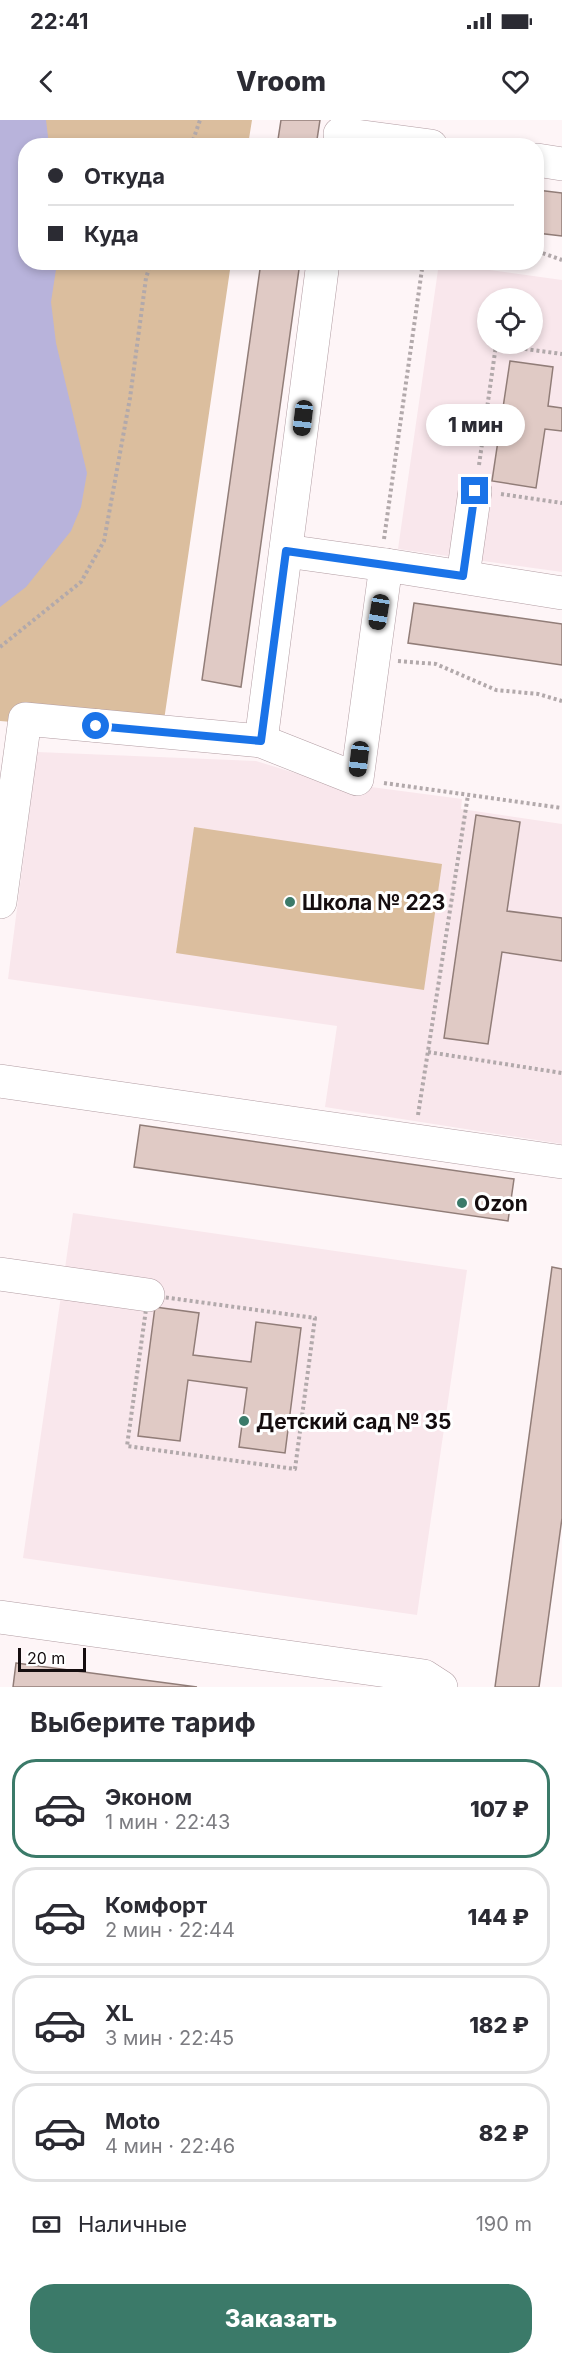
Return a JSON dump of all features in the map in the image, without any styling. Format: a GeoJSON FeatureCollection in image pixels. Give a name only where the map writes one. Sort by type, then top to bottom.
{"type":"FeatureCollection","features":[{"type":"Feature","properties":{"kind":"lane"},"geometry":{"type":"LineString","coordinates":[[341,133],[375,138]]}},
{"type":"Feature","properties":{"kind":"lane"},"geometry":{"type":"LineString","coordinates":[[544,161],[562,164]]}},
{"type":"Feature","properties":{"kind":"lane"},"geometry":{"type":"LineString","coordinates":[[261,741],[323,270]]}},
{"type":"Feature","properties":{"kind":"lane"},"geometry":{"type":"LineString","coordinates":[[463,576],[475,491]]}},
{"type":"Feature","properties":{"kind":"lane"},"geometry":{"type":"LineString","coordinates":[[286,551],[562,592]]}},
{"type":"Feature","properties":{"kind":"lane"},"geometry":{"type":"LineString","coordinates":[[0,902],[13,719],[261,741],[357,779],[386,566]]}},
{"type":"Feature","properties":{"kind":"lane"},"geometry":{"type":"LineString","coordinates":[[0,1081],[562,1162]]}},
{"type":"Feature","properties":{"kind":"lane"},"geometry":{"type":"LineString","coordinates":[[0,1274],[148,1295]]}},
{"type":"Feature","properties":{"kind":"lane"},"geometry":{"type":"LineString","coordinates":[[0,1617],[424,1676],[441,1687]]}},
{"type":"Feature","properties":{"kind":"path"},"geometry":{"type":"LineString","coordinates":[[194,138],[200,120]]}},
{"type":"Feature","properties":{"kind":"path"},"geometry":{"type":"LineString","coordinates":[[544,253],[562,260]]}},
{"type":"Feature","properties":{"kind":"path"},"geometry":{"type":"LineString","coordinates":[[0,647],[81,582],[104,541],[130,398],[148,270]]}},
{"type":"Feature","properties":{"kind":"path"},"geometry":{"type":"LineString","coordinates":[[386,566],[382,552],[422,270]]}},
{"type":"Feature","properties":{"kind":"path"},"geometry":{"type":"LineString","coordinates":[[562,354],[496,345],[475,491],[562,503]]}},
{"type":"Feature","properties":{"kind":"path"},"geometry":{"type":"LineString","coordinates":[[372,659],[436,664],[496,690],[538,694],[562,701]]}},
{"type":"Feature","properties":{"kind":"path"},"geometry":{"type":"LineString","coordinates":[[357,779],[562,808]]}},
{"type":"Feature","properties":{"kind":"path"},"geometry":{"type":"LineString","coordinates":[[413,1141],[468,795]]}},
{"type":"Feature","properties":{"kind":"path"},"geometry":{"type":"LineString","coordinates":[[428,1052],[562,1073]]}},
{"type":"Feature","properties":{"kind":"path"},"geometry":{"type":"LineString","coordinates":[[148,1295],[315,1318],[295,1469],[127,1446],[148,1295]]}},
{"type":"Feature","properties":{"kind":"shaded area"},"geometry":{"type":"Polygon","coordinates":[[[0,120],[252,120],[249,138],[18,138],[18,270],[230,270],[162,734],[0,721],[0,120]]]}},
{"type":"Feature","properties":{"kind":"shaded area"},"geometry":{"type":"Polygon","coordinates":[[[0,120],[46,120],[48,138],[18,138],[18,270],[56,270],[51,302],[56,343],[87,473],[81,507],[71,531],[26,587],[0,607],[0,120]]]}},
{"type":"Feature","properties":{"kind":"shaded area"},"geometry":{"type":"Polygon","coordinates":[[[438,270],[490,270],[562,280],[562,572],[398,549],[438,270]]]}},
{"type":"Feature","properties":{"kind":"shaded area","name":"Школа № 223"},"geometry":{"type":"Polygon","coordinates":[[[37,752],[256,761],[318,780],[462,799],[461,809],[562,824],[562,1144],[325,1107],[337,1026],[8,979],[37,752]]]}},
{"type":"Feature","properties":{"kind":"shaded area"},"geometry":{"type":"Polygon","coordinates":[[[194,827],[442,864],[424,990],[176,953],[194,827]]]}},
{"type":"Feature","properties":{"kind":"shaded area","name":"Детский сад № 35"},"geometry":{"type":"Polygon","coordinates":[[[73,1213],[467,1270],[417,1615],[23,1558],[73,1213]]]}},
{"type":"Feature","properties":{"kind":"building"},"geometry":{"type":"Polygon","coordinates":[[[281,120],[320,120],[317,138],[278,138],[281,120]]]}},
{"type":"Feature","properties":{"kind":"building"},"geometry":{"type":"Polygon","coordinates":[[[544,191],[562,193],[562,236],[544,234],[544,191]]]}},
{"type":"Feature","properties":{"kind":"building"},"geometry":{"type":"Polygon","coordinates":[[[260,270],[299,270],[241,687],[202,680],[260,270]]]}},
{"type":"Feature","properties":{"kind":"building"},"geometry":{"type":"Polygon","coordinates":[[[510,361],[553,367],[548,406],[562,408],[562,431],[545,429],[536,488],[492,481],[510,361]]]}},
{"type":"Feature","properties":{"kind":"building"},"geometry":{"type":"Polygon","coordinates":[[[414,603],[562,624],[562,665],[408,643],[414,603]]]}},
{"type":"Feature","properties":{"kind":"building"},"geometry":{"type":"Polygon","coordinates":[[[476,815],[520,822],[507,911],[562,918],[562,961],[502,952],[488,1044],[444,1038],[476,815]]]}},
{"type":"Feature","properties":{"kind":"building"},"geometry":{"type":"Polygon","coordinates":[[[140,1125],[514,1179],[508,1221],[134,1167],[140,1125]]]}},
{"type":"Feature","properties":{"kind":"building"},"geometry":{"type":"Polygon","coordinates":[[[552,1267],[562,1269],[562,1518],[539,1687],[495,1687],[552,1267]]]}},
{"type":"Feature","properties":{"kind":"building"},"geometry":{"type":"Polygon","coordinates":[[[155,1307],[199,1313],[193,1355],[251,1362],[256,1322],[301,1328],[285,1453],[239,1447],[247,1388],[188,1380],[180,1441],[138,1436],[155,1307]]]}},
{"type":"Feature","properties":{"kind":"building"},"geometry":{"type":"Polygon","coordinates":[[[16,1663],[61,1669],[197,1687],[13,1687],[16,1663]]]}},
{"type":"Feature","properties":{"kind":"place","name":"Школа № 223"},"geometry":{"type":"Point","coordinates":[290,902]}},
{"type":"Feature","properties":{"kind":"place","name":"Ozon"},"geometry":{"type":"Point","coordinates":[462,1203]}},
{"type":"Feature","properties":{"kind":"place","name":"Детский сад № 35"},"geometry":{"type":"Point","coordinates":[244,1421]}},
{"type":"Feature","properties":{"kind":"route"},"geometry":{"type":"LineString","coordinates":[[96,726],[261,741],[286,551],[463,576],[475,491]]}}]}
